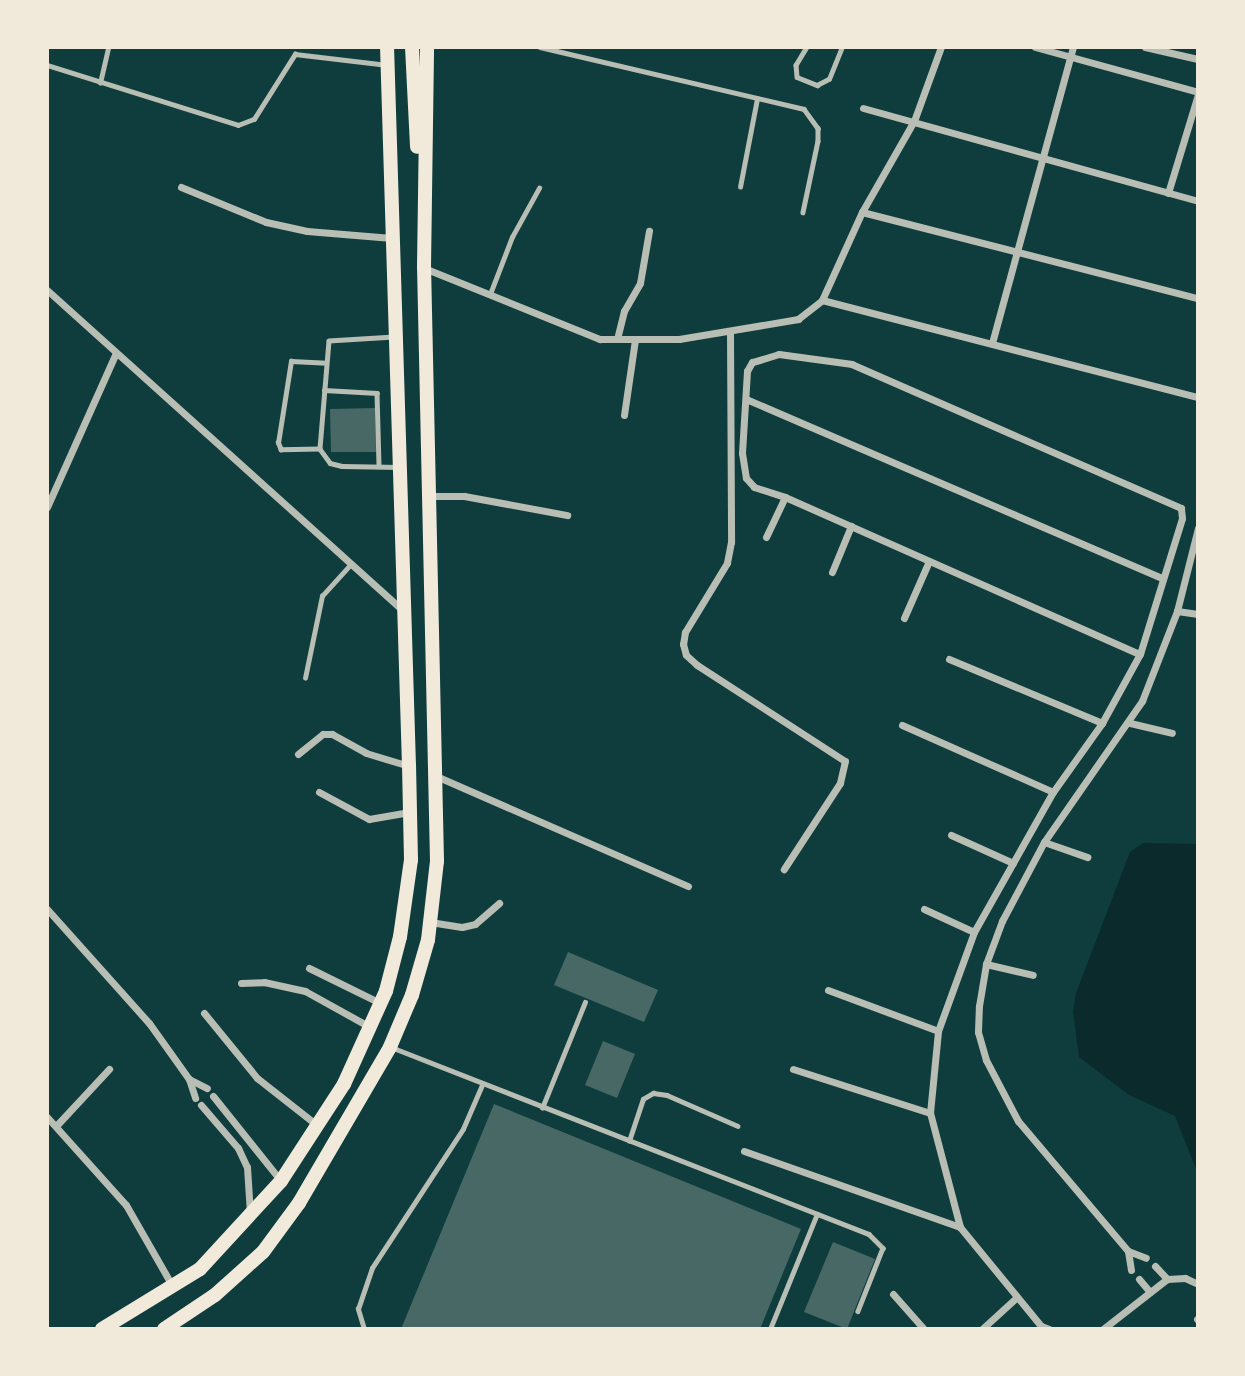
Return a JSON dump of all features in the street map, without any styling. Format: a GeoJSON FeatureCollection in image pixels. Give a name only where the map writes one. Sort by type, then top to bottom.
{"type":"FeatureCollection","features":[{"type":"Feature","properties":{"kind":"main road"},"geometry":{"type":"LineString","coordinates":[[102,1329],[200,1269],[281,1181],[320,1127],[370,1028],[381,1003],[400,937],[411,860],[387,47]]}},
{"type":"Feature","properties":{"kind":"main road"},"geometry":{"type":"LineString","coordinates":[[164,1329],[215,1295],[263,1252],[336,1145],[390,1046],[412,995],[430,922],[437,861],[436,776],[424,267],[412,47]]}},
{"type":"Feature","properties":{"kind":"main road"},"geometry":{"type":"LineString","coordinates":[[424,267],[427,47]]}},
{"type":"Feature","properties":{"kind":"street"},"geometry":{"type":"LineString","coordinates":[[424,267],[580,333],[617,339],[635,340],[730,332],[798,319],[821,300],[862,212],[914,121],[941,47]]}},
{"type":"Feature","properties":{"kind":"street"},"geometry":{"type":"LineString","coordinates":[[1035,47],[1198,93],[1168,193]]}},
{"type":"Feature","properties":{"kind":"street"},"geometry":{"type":"LineString","coordinates":[[992,343],[1073,47]]}},
{"type":"Feature","properties":{"kind":"street"},"geometry":{"type":"LineString","coordinates":[[1145,47],[1198,59]]}},
{"type":"Feature","properties":{"kind":"street"},"geometry":{"type":"LineString","coordinates":[[863,108],[1042,160],[1198,201]]}},
{"type":"Feature","properties":{"kind":"street"},"geometry":{"type":"LineString","coordinates":[[181,187],[266,222],[307,231],[394,238]]}},
{"type":"Feature","properties":{"kind":"street"},"geometry":{"type":"LineString","coordinates":[[862,212],[1198,298]]}},
{"type":"Feature","properties":{"kind":"street"},"geometry":{"type":"LineString","coordinates":[[617,339],[624,311],[640,283],[649,231]]}},
{"type":"Feature","properties":{"kind":"street"},"geometry":{"type":"LineString","coordinates":[[47,290],[403,611]]}},
{"type":"Feature","properties":{"kind":"street"},"geometry":{"type":"LineString","coordinates":[[821,300],[1198,397]]}},
{"type":"Feature","properties":{"kind":"street"},"geometry":{"type":"LineString","coordinates":[[730,332],[731,542],[727,563],[685,632],[683,644],[686,655],[697,665],[845,761],[840,783],[784,869]]}},
{"type":"Feature","properties":{"kind":"street"},"geometry":{"type":"LineString","coordinates":[[624,415],[635,340]]}},
{"type":"Feature","properties":{"kind":"street"},"geometry":{"type":"LineString","coordinates":[[47,507],[116,353]]}},
{"type":"Feature","properties":{"kind":"street"},"geometry":{"type":"LineString","coordinates":[[1044,1328],[960,1227],[930,1113],[938,1031],[974,932],[1053,792],[1102,723],[1140,654],[1182,518],[1181,508],[1171,500],[852,364],[825,357],[761,357],[747,371],[746,478],[754,487],[785,497],[1140,654]]}},
{"type":"Feature","properties":{"kind":"street"},"geometry":{"type":"LineString","coordinates":[[746,399],[1163,579]]}},
{"type":"Feature","properties":{"kind":"street"},"geometry":{"type":"LineString","coordinates":[[429,496],[464,496],[567,516]]}},
{"type":"Feature","properties":{"kind":"street"},"geometry":{"type":"LineString","coordinates":[[766,537],[785,497]]}},
{"type":"Feature","properties":{"kind":"street"},"geometry":{"type":"LineString","coordinates":[[832,572],[851,526]]}},
{"type":"Feature","properties":{"kind":"street"},"geometry":{"type":"LineString","coordinates":[[1146,1258],[1128,1251],[1018,1121],[986,1060],[978,1032],[986,964],[1002,920],[1044,842],[1130,723],[1177,611],[1198,528]]}},
{"type":"Feature","properties":{"kind":"street"},"geometry":{"type":"LineString","coordinates":[[904,618],[929,561]]}},
{"type":"Feature","properties":{"kind":"street"},"geometry":{"type":"LineString","coordinates":[[1177,611],[1198,614]]}},
{"type":"Feature","properties":{"kind":"street"},"geometry":{"type":"LineString","coordinates":[[949,659],[1102,723]]}},
{"type":"Feature","properties":{"kind":"street"},"geometry":{"type":"LineString","coordinates":[[1130,723],[1172,733]]}},
{"type":"Feature","properties":{"kind":"street"},"geometry":{"type":"LineString","coordinates":[[902,725],[1053,792]]}},
{"type":"Feature","properties":{"kind":"street"},"geometry":{"type":"LineString","coordinates":[[298,754],[323,734],[332,734],[366,753],[409,766]]}},
{"type":"Feature","properties":{"kind":"street"},"geometry":{"type":"LineString","coordinates":[[436,776],[688,886]]}},
{"type":"Feature","properties":{"kind":"street"},"geometry":{"type":"LineString","coordinates":[[318,792],[369,819],[410,812]]}},
{"type":"Feature","properties":{"kind":"street"},"geometry":{"type":"LineString","coordinates":[[951,835],[1013,863]]}},
{"type":"Feature","properties":{"kind":"street"},"geometry":{"type":"LineString","coordinates":[[1044,842],[1087,857]]}},
{"type":"Feature","properties":{"kind":"street"},"geometry":{"type":"LineString","coordinates":[[430,922],[462,927],[475,924],[499,903]]}},
{"type":"Feature","properties":{"kind":"street"},"geometry":{"type":"LineString","coordinates":[[47,909],[149,1023],[189,1079],[195,1098]]}},
{"type":"Feature","properties":{"kind":"street"},"geometry":{"type":"LineString","coordinates":[[924,909],[974,932]]}},
{"type":"Feature","properties":{"kind":"street"},"geometry":{"type":"LineString","coordinates":[[986,964],[1033,975]]}},
{"type":"Feature","properties":{"kind":"street"},"geometry":{"type":"LineString","coordinates":[[309,968],[381,1003]]}},
{"type":"Feature","properties":{"kind":"street"},"geometry":{"type":"LineString","coordinates":[[241,983],[264,982],[306,991],[370,1028]]}},
{"type":"Feature","properties":{"kind":"street"},"geometry":{"type":"LineString","coordinates":[[828,990],[938,1031]]}},
{"type":"Feature","properties":{"kind":"street"},"geometry":{"type":"LineString","coordinates":[[204,1013],[257,1078],[320,1127]]}},
{"type":"Feature","properties":{"kind":"street"},"geometry":{"type":"LineString","coordinates":[[56,1126],[108,1069]]}},
{"type":"Feature","properties":{"kind":"street"},"geometry":{"type":"LineString","coordinates":[[793,1069],[930,1113]]}},
{"type":"Feature","properties":{"kind":"street"},"geometry":{"type":"LineString","coordinates":[[189,1079],[207,1088]]}},
{"type":"Feature","properties":{"kind":"street"},"geometry":{"type":"LineString","coordinates":[[214,1096],[281,1181]]}},
{"type":"Feature","properties":{"kind":"street"},"geometry":{"type":"LineString","coordinates":[[201,1105],[224,1131],[247,1167],[250,1217]]}},
{"type":"Feature","properties":{"kind":"street"},"geometry":{"type":"LineString","coordinates":[[47,1117],[126,1206],[173,1287]]}},
{"type":"Feature","properties":{"kind":"street"},"geometry":{"type":"LineString","coordinates":[[224,1131],[236,1122]]}},
{"type":"Feature","properties":{"kind":"street"},"geometry":{"type":"LineString","coordinates":[[744,1151],[960,1227]]}},
{"type":"Feature","properties":{"kind":"street"},"geometry":{"type":"LineString","coordinates":[[1128,1251],[1131,1270]]}},
{"type":"Feature","properties":{"kind":"street"},"geometry":{"type":"LineString","coordinates":[[1155,1266],[1167,1279],[1198,1283]]}},
{"type":"Feature","properties":{"kind":"street"},"geometry":{"type":"LineString","coordinates":[[1139,1279],[1150,1292]]}},
{"type":"Feature","properties":{"kind":"street"},"geometry":{"type":"LineString","coordinates":[[1103,1329],[1167,1279]]}},
{"type":"Feature","properties":{"kind":"street"},"geometry":{"type":"LineString","coordinates":[[893,1294],[925,1329]]}},
{"type":"Feature","properties":{"kind":"street"},"geometry":{"type":"LineString","coordinates":[[982,1329],[1017,1297]]}},
{"type":"Feature","properties":{"kind":"lane"},"geometry":{"type":"LineString","coordinates":[[100,83],[107,47]]}},
{"type":"Feature","properties":{"kind":"lane"},"geometry":{"type":"LineString","coordinates":[[540,47],[804,109],[818,128],[803,212]]}},
{"type":"Feature","properties":{"kind":"lane"},"geometry":{"type":"LineString","coordinates":[[807,47],[796,65],[797,78],[817,85],[829,79],[842,47]]}},
{"type":"Feature","properties":{"kind":"lane"},"geometry":{"type":"LineString","coordinates":[[47,65],[238,125],[254,120],[295,54],[387,65]]}},
{"type":"Feature","properties":{"kind":"lane"},"geometry":{"type":"LineString","coordinates":[[740,187],[757,99]]}},
{"type":"Feature","properties":{"kind":"lane"},"geometry":{"type":"LineString","coordinates":[[490,295],[512,237],[539,188]]}},
{"type":"Feature","properties":{"kind":"lane"},"geometry":{"type":"LineString","coordinates":[[397,337],[332,339],[326,363],[320,449],[330,463],[400,467]]}},
{"type":"Feature","properties":{"kind":"lane"},"geometry":{"type":"LineString","coordinates":[[320,449],[281,450],[278,443],[292,361],[326,363]]}},
{"type":"Feature","properties":{"kind":"lane"},"geometry":{"type":"LineString","coordinates":[[324,390],[377,393],[379,466]]}},
{"type":"Feature","properties":{"kind":"lane"},"geometry":{"type":"LineString","coordinates":[[305,678],[322,596],[351,564]]}},
{"type":"Feature","properties":{"kind":"lane"},"geometry":{"type":"LineString","coordinates":[[542,1108],[585,1002]]}},
{"type":"Feature","properties":{"kind":"lane"},"geometry":{"type":"LineString","coordinates":[[390,1046],[482,1085],[869,1234],[883,1248],[858,1311]]}},
{"type":"Feature","properties":{"kind":"lane"},"geometry":{"type":"LineString","coordinates":[[364,1329],[358,1309],[372,1268],[463,1129],[482,1085]]}},
{"type":"Feature","properties":{"kind":"lane"},"geometry":{"type":"LineString","coordinates":[[629,1141],[643,1099],[653,1093],[667,1095],[738,1126]]}},
{"type":"Feature","properties":{"kind":"lane"},"geometry":{"type":"LineString","coordinates":[[769,1329],[817,1214]]}},
{"type":"Feature","properties":{"kind":"water"},"geometry":{"type":"Polygon","coordinates":[[[1143,843],[1198,844],[1198,1174],[1175,1116],[1129,1095],[1079,1057],[1073,1012],[1076,993],[1130,852],[1143,843]]]}},
{"type":"Feature","properties":{"kind":"building"},"geometry":{"type":"Polygon","coordinates":[[[375,408],[376,452],[331,452],[330,409],[375,408]]]}},
{"type":"Feature","properties":{"kind":"building"},"geometry":{"type":"Polygon","coordinates":[[[568,952],[658,990],[644,1022],[554,985],[568,952]]]}},
{"type":"Feature","properties":{"kind":"building"},"geometry":{"type":"Polygon","coordinates":[[[603,1041],[635,1054],[617,1098],[585,1085],[603,1041]]]}},
{"type":"Feature","properties":{"kind":"building"},"geometry":{"type":"Polygon","coordinates":[[[494,1104],[801,1229],[760,1329],[401,1329],[494,1104]]]}},
{"type":"Feature","properties":{"kind":"building"},"geometry":{"type":"Polygon","coordinates":[[[833,1242],[875,1259],[847,1329],[804,1312],[833,1242]]]}}]}
